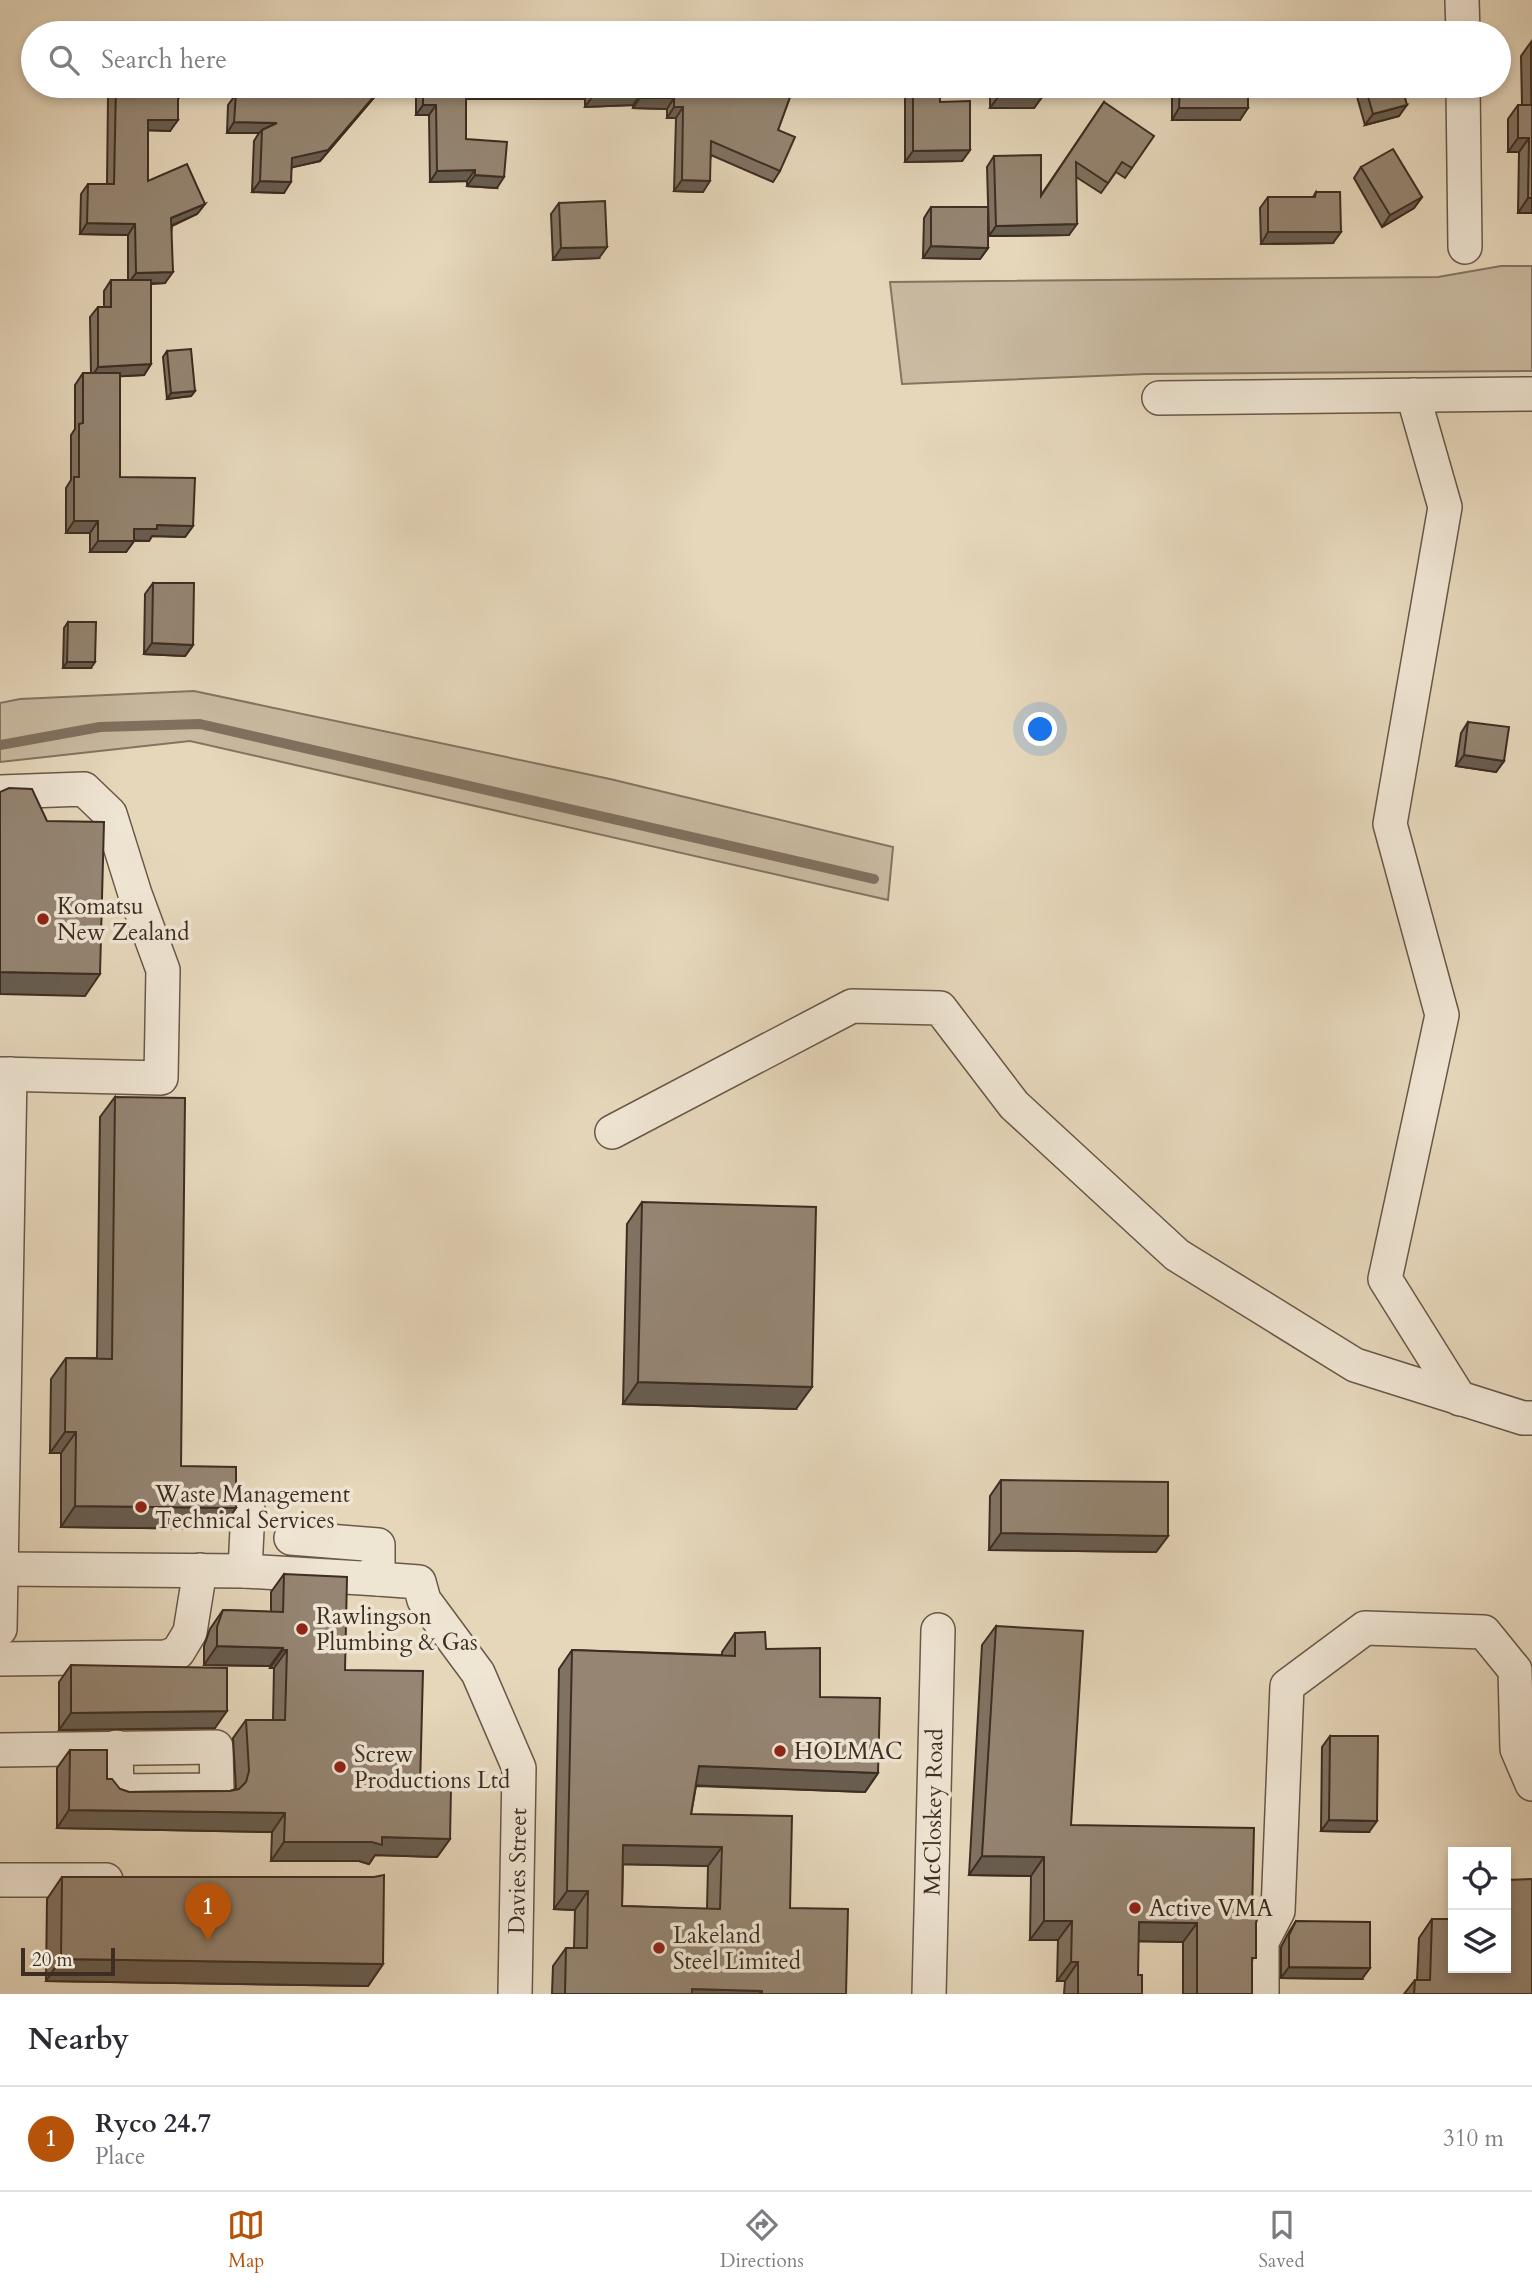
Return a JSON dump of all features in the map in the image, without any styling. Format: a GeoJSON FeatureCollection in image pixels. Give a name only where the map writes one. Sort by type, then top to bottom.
{"type":"FeatureCollection","features":[{"type":"Feature","properties":{"kind":"street"},"geometry":{"type":"LineString","coordinates":[[1462,0],[1463,21]]}},
{"type":"Feature","properties":{"kind":"street"},"geometry":{"type":"LineString","coordinates":[[1464,98],[1465,247]]}},
{"type":"Feature","properties":{"kind":"street"},"geometry":{"type":"LineString","coordinates":[[1160,398],[1532,394]]}},
{"type":"Feature","properties":{"kind":"street"},"geometry":{"type":"LineString","coordinates":[[1413,395],[1445,507],[1390,824],[1442,1014],[1385,1279],[1460,1399]]}},
{"type":"Feature","properties":{"kind":"street"},"geometry":{"type":"LineString","coordinates":[[0,792],[84,789],[110,814],[163,970],[161,1078],[5,1074],[0,1629]]}},
{"type":"Feature","properties":{"kind":"street"},"geometry":{"type":"LineString","coordinates":[[612,1132],[852,1006],[940,1008],[1014,1105],[1177,1255],[1354,1365],[1522,1418],[1532,1418]]}},
{"type":"Feature","properties":{"kind":"street"},"geometry":{"type":"LineString","coordinates":[[245,1571],[248,1509]]}},
{"type":"Feature","properties":{"kind":"street"},"geometry":{"type":"LineString","coordinates":[[1,1569],[245,1571],[377,1579],[378,1545],[291,1538]]}},
{"type":"Feature","properties":{"kind":"street"},"geometry":{"type":"LineString","coordinates":[[0,1659],[166,1657],[178,1652],[190,1632],[200,1570]]}},
{"type":"Feature","properties":{"kind":"street","name":"Davies Street"},"geometry":{"type":"LineString","coordinates":[[377,1579],[419,1582],[424,1600],[478,1673],[519,1768],[515,1994]]}},
{"type":"Feature","properties":{"kind":"street"},"geometry":{"type":"LineString","coordinates":[[1262,1994],[1262,1942],[1278,1911],[1287,1686],[1365,1628],[1484,1632],[1515,1670],[1517,1749],[1532,1784]]}},
{"type":"Feature","properties":{"kind":"street","name":"McCloskey Road"},"geometry":{"type":"LineString","coordinates":[[929,1994],[938,1630]]}},
{"type":"Feature","properties":{"kind":"street"},"geometry":{"type":"LineString","coordinates":[[0,1750],[116,1747]]}},
{"type":"Feature","properties":{"kind":"street"},"geometry":{"type":"LineString","coordinates":[[0,1880],[138,1880]]}},
{"type":"Feature","properties":{"kind":"shaded area"},"geometry":{"type":"Polygon","coordinates":[[[1501,266],[1532,266],[1532,371],[1146,374],[902,384],[890,282],[1438,277],[1501,266]]]}},
{"type":"Feature","properties":{"kind":"shaded area"},"geometry":{"type":"Polygon","coordinates":[[[194,691],[610,779],[893,847],[888,900],[190,741],[0,762],[0,703],[20,699],[194,691]]]}},
{"type":"Feature","properties":{"kind":"building"},"geometry":{"type":"Polygon","coordinates":[[[1531,42],[1532,42],[1532,105],[1531,42]]]}},
{"type":"Feature","properties":{"kind":"building"},"geometry":{"type":"Polygon","coordinates":[[[116,98],[178,98],[178,120],[148,120],[148,181],[187,164],[205,204],[171,218],[173,272],[136,273],[135,224],[87,223],[88,184],[114,184],[116,98]]]}},
{"type":"Feature","properties":{"kind":"building"},"geometry":{"type":"Polygon","coordinates":[[[236,98],[373,98],[328,150],[292,158],[291,182],[260,181],[262,130],[277,123],[234,122],[236,98]]]}},
{"type":"Feature","properties":{"kind":"building"},"geometry":{"type":"Polygon","coordinates":[[[423,98],[466,98],[466,139],[507,142],[504,177],[475,175],[475,170],[437,171],[436,105],[423,105],[423,98]]]}},
{"type":"Feature","properties":{"kind":"building"},"geometry":{"type":"Polygon","coordinates":[[[674,98],[790,98],[778,130],[795,137],[780,171],[711,141],[710,181],[682,180],[683,107],[674,107],[674,98]]]}},
{"type":"Feature","properties":{"kind":"building"},"geometry":{"type":"Polygon","coordinates":[[[913,98],[940,98],[940,102],[970,101],[970,150],[913,151],[913,98]]]}},
{"type":"Feature","properties":{"kind":"building"},"geometry":{"type":"Polygon","coordinates":[[[1179,98],[1248,98],[1248,108],[1179,108],[1179,98]]]}},
{"type":"Feature","properties":{"kind":"building"},"geometry":{"type":"Polygon","coordinates":[[[1368,98],[1405,98],[1407,105],[1373,114],[1368,98]]]}},
{"type":"Feature","properties":{"kind":"building"},"geometry":{"type":"Polygon","coordinates":[[[1104,102],[1154,136],[1132,168],[1122,162],[1108,183],[1076,162],[1077,224],[996,226],[994,156],[1041,155],[1041,196],[1104,102]]]}},
{"type":"Feature","properties":{"kind":"building"},"geometry":{"type":"Polygon","coordinates":[[[1518,105],[1532,105],[1532,198],[1528,198],[1529,138],[1518,138],[1518,105]]]}},
{"type":"Feature","properties":{"kind":"building"},"geometry":{"type":"Polygon","coordinates":[[[1393,149],[1422,197],[1390,215],[1361,167],[1393,149]]]}},
{"type":"Feature","properties":{"kind":"building"},"geometry":{"type":"Polygon","coordinates":[[[1316,192],[1340,192],[1341,232],[1268,232],[1268,197],[1315,197],[1316,192]]]}},
{"type":"Feature","properties":{"kind":"building"},"geometry":{"type":"Polygon","coordinates":[[[605,201],[607,247],[561,248],[559,203],[605,201]]]}},
{"type":"Feature","properties":{"kind":"building"},"geometry":{"type":"Polygon","coordinates":[[[931,207],[988,207],[988,248],[931,246],[931,207]]]}},
{"type":"Feature","properties":{"kind":"building"},"geometry":{"type":"Polygon","coordinates":[[[111,280],[151,280],[151,364],[98,367],[98,307],[111,307],[111,280]]]}},
{"type":"Feature","properties":{"kind":"building"},"geometry":{"type":"Polygon","coordinates":[[[191,349],[195,391],[171,393],[167,351],[191,349]]]}},
{"type":"Feature","properties":{"kind":"building"},"geometry":{"type":"Polygon","coordinates":[[[83,373],[120,373],[120,477],[195,478],[193,526],[157,525],[157,529],[134,529],[134,541],[98,541],[98,521],[74,521],[74,477],[79,477],[79,424],[83,423],[83,373]]]}},
{"type":"Feature","properties":{"kind":"building"},"geometry":{"type":"Polygon","coordinates":[[[153,583],[194,583],[193,645],[152,643],[153,583]]]}},
{"type":"Feature","properties":{"kind":"building"},"geometry":{"type":"Polygon","coordinates":[[[68,622],[96,622],[95,662],[67,662],[68,622]]]}},
{"type":"Feature","properties":{"kind":"building"},"geometry":{"type":"Polygon","coordinates":[[[1468,722],[1509,727],[1504,761],[1464,755],[1468,722]]]}},
{"type":"Feature","properties":{"kind":"building","name":"Komatsu New Zealand"},"geometry":{"type":"Polygon","coordinates":[[[9,788],[32,789],[47,821],[104,822],[100,974],[0,972],[0,792],[9,788]]]}},
{"type":"Feature","properties":{"kind":"building"},"geometry":{"type":"Polygon","coordinates":[[[115,1097],[185,1098],[181,1466],[236,1467],[236,1508],[75,1506],[76,1432],[65,1432],[66,1358],[112,1359],[115,1097]]]}},
{"type":"Feature","properties":{"kind":"building"},"geometry":{"type":"Polygon","coordinates":[[[642,1202],[816,1207],[812,1387],[638,1382],[642,1202]]]}},
{"type":"Feature","properties":{"kind":"building"},"geometry":{"type":"Polygon","coordinates":[[[1001,1480],[1168,1482],[1168,1536],[1001,1533],[1001,1480]]]}},
{"type":"Feature","properties":{"kind":"building"},"geometry":{"type":"Polygon","coordinates":[[[284,1574],[347,1577],[345,1670],[423,1671],[420,1787],[451,1788],[450,1839],[382,1837],[382,1845],[372,1842],[284,1842],[285,1813],[69,1810],[70,1750],[107,1750],[107,1779],[112,1779],[120,1789],[129,1792],[230,1791],[239,1789],[246,1782],[249,1771],[246,1720],[285,1720],[287,1650],[217,1646],[217,1627],[223,1610],[283,1612],[284,1574]]]}},
{"type":"Feature","properties":{"kind":"building"},"geometry":{"type":"Polygon","coordinates":[[[996,1626],[1083,1631],[1071,1825],[1254,1828],[1252,1913],[1259,1913],[1256,1923],[1256,1958],[1252,1958],[1252,1994],[1197,1994],[1197,1923],[1139,1922],[1138,1975],[1142,1975],[1142,1994],[1078,1994],[1078,1962],[1071,1962],[1072,1921],[1044,1921],[1044,1857],[982,1856],[996,1626]]]}},
{"type":"Feature","properties":{"kind":"building"},"geometry":{"type":"Polygon","coordinates":[[[765,1632],[766,1649],[820,1648],[820,1697],[880,1698],[878,1773],[699,1766],[691,1814],[792,1816],[790,1908],[848,1909],[846,1994],[762,1994],[762,1991],[692,1989],[692,1994],[565,1994],[566,1948],[587,1948],[588,1891],[567,1891],[572,1650],[735,1656],[735,1633],[765,1632]],[[623,1845],[622,1906],[720,1909],[722,1847],[623,1845]]]}},
{"type":"Feature","properties":{"kind":"building"},"geometry":{"type":"Polygon","coordinates":[[[71,1665],[227,1668],[227,1711],[71,1713],[71,1665]]]}},
{"type":"Feature","properties":{"kind":"building"},"geometry":{"type":"Polygon","coordinates":[[[1330,1736],[1378,1736],[1377,1821],[1329,1820],[1330,1736]]]}},
{"type":"Feature","properties":{"kind":"building"},"geometry":{"type":"Polygon","coordinates":[[[384,1875],[383,1964],[61,1959],[62,1877],[384,1875]]]}},
{"type":"Feature","properties":{"kind":"building"},"geometry":{"type":"Polygon","coordinates":[[[1532,1879],[1532,1994],[1414,1994],[1415,1980],[1430,1980],[1432,1919],[1448,1919],[1448,1973],[1511,1973],[1511,1880],[1532,1879]]]}},
{"type":"Feature","properties":{"kind":"building"},"geometry":{"type":"Polygon","coordinates":[[[1296,1921],[1370,1922],[1370,1968],[1289,1967],[1289,1935],[1296,1921]]]}},
{"type":"Feature","properties":{"kind":"waterway"},"geometry":{"type":"LineString","coordinates":[[0,745],[100,727],[200,724],[874,879]]}},
{"type":"Feature","properties":{"kind":"place","name":"Komatsu New Zealand"},"geometry":{"type":"Point","coordinates":[43,919]}},
{"type":"Feature","properties":{"kind":"place","name":"Waste Management Technical Services"},"geometry":{"type":"Point","coordinates":[141,1507]}},
{"type":"Feature","properties":{"kind":"place","name":"Rawlingson Plumbing & Gas"},"geometry":{"type":"Point","coordinates":[302,1629]}},
{"type":"Feature","properties":{"kind":"place","name":"HOLMAC"},"geometry":{"type":"Point","coordinates":[780,1751]}},
{"type":"Feature","properties":{"kind":"place","name":"Screw Productions Ltd"},"geometry":{"type":"Point","coordinates":[340,1767]}},
{"type":"Feature","properties":{"kind":"place","name":"Active VMA"},"geometry":{"type":"Point","coordinates":[1135,1908]}},
{"type":"Feature","properties":{"kind":"place","name":"Ryco 24.7"},"geometry":{"type":"Point","coordinates":[208,1941]}},
{"type":"Feature","properties":{"kind":"place","name":"Lakeland Steel Limited"},"geometry":{"type":"Point","coordinates":[659,1948]}}]}
